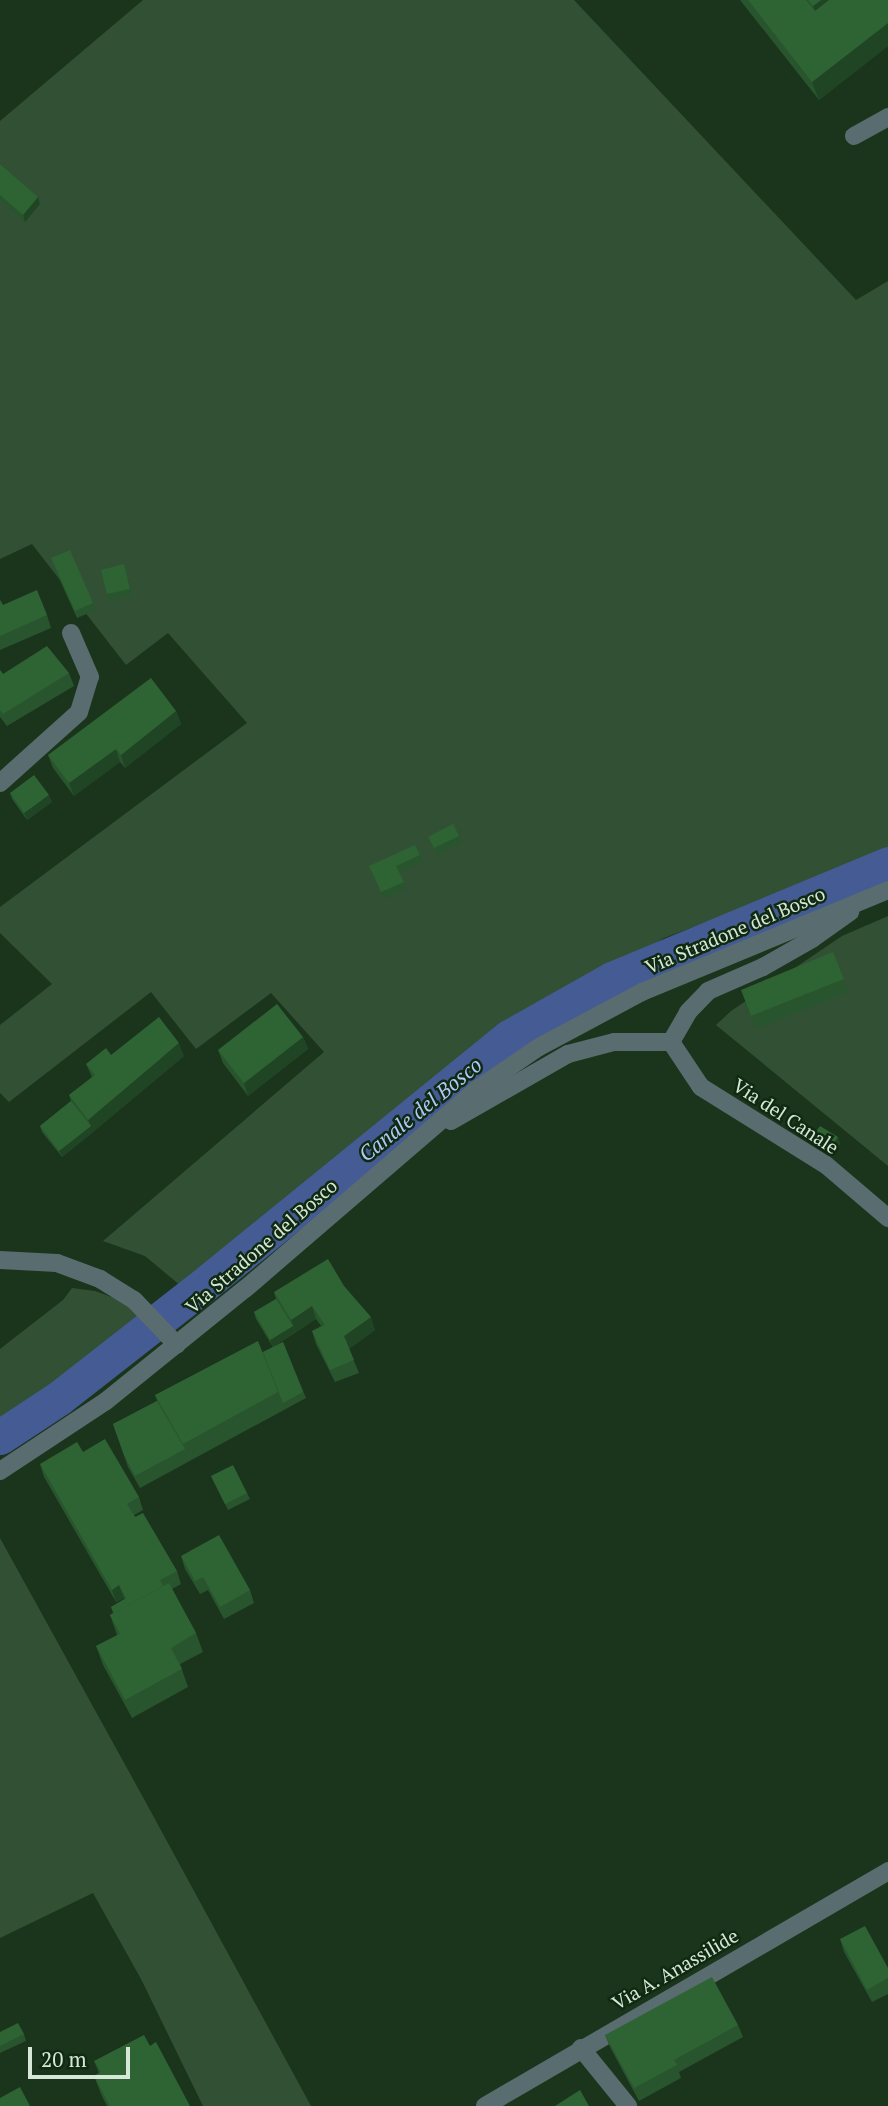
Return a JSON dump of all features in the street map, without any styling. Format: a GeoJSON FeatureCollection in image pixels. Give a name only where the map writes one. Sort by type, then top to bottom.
{"type":"FeatureCollection","features":[{"type":"Feature","properties":{"kind":"street"},"geometry":{"type":"LineString","coordinates":[[854,136],[888,117]]}},
{"type":"Feature","properties":{"kind":"street"},"geometry":{"type":"LineString","coordinates":[[0,783],[79,712],[90,677],[71,633]]}},
{"type":"Feature","properties":{"kind":"street","name":"Via Stradone del Bosco"},"geometry":{"type":"LineString","coordinates":[[0,1471],[106,1401],[177,1345],[426,1133],[506,1069],[596,1014],[653,987],[888,890]]}},
{"type":"Feature","properties":{"kind":"street"},"geometry":{"type":"LineString","coordinates":[[426,1133],[568,1054],[614,1042],[671,1042],[688,1012],[708,991],[762,967],[812,939],[870,898]]}},
{"type":"Feature","properties":{"kind":"street","name":"Via del Canale"},"geometry":{"type":"LineString","coordinates":[[671,1042],[701,1087],[826,1165],[888,1218]]}},
{"type":"Feature","properties":{"kind":"street"},"geometry":{"type":"LineString","coordinates":[[0,1260],[57,1263],[100,1279],[134,1300],[177,1345]]}},
{"type":"Feature","properties":{"kind":"street","name":"Via A. Anassilide"},"geometry":{"type":"LineString","coordinates":[[485,2106],[888,1871]]}},
{"type":"Feature","properties":{"kind":"street"},"geometry":{"type":"LineString","coordinates":[[581,2048],[628,2106]]}},
{"type":"Feature","properties":{"kind":"green space"},"geometry":{"type":"Polygon","coordinates":[[[143,0],[574,0],[856,300],[888,281],[888,861],[822,889],[727,914],[664,938],[552,1004],[482,1056],[199,1301],[145,1256],[103,1241],[324,1052],[271,993],[196,1049],[151,992],[9,1102],[0,1093],[0,1025],[52,984],[0,933],[0,907],[247,723],[168,633],[126,665],[32,544],[0,559],[0,121],[143,0]]]}},
{"type":"Feature","properties":{"kind":"green space"},"geometry":{"type":"Polygon","coordinates":[[[888,916],[888,1166],[716,1025],[731,1011],[842,936],[888,916]]]}},
{"type":"Feature","properties":{"kind":"green space"},"geometry":{"type":"Polygon","coordinates":[[[72,1288],[95,1291],[120,1300],[159,1332],[110,1370],[0,1441],[0,1349],[63,1300],[72,1288]]]}},
{"type":"Feature","properties":{"kind":"green space"},"geometry":{"type":"Polygon","coordinates":[[[0,1538],[311,2106],[203,2106],[141,1979],[93,1893],[0,1938],[0,1538]]]}},
{"type":"Feature","properties":{"kind":"building"},"geometry":{"type":"Polygon","coordinates":[[[748,0],[806,0],[815,11],[829,0],[888,0],[888,23],[812,82],[748,0]]]}},
{"type":"Feature","properties":{"kind":"building"},"geometry":{"type":"Polygon","coordinates":[[[808,0],[821,0],[813,6],[808,0]]]}},
{"type":"Feature","properties":{"kind":"building"},"geometry":{"type":"Polygon","coordinates":[[[0,164],[38,197],[23,215],[0,195],[0,164]]]}},
{"type":"Feature","properties":{"kind":"building"},"geometry":{"type":"Polygon","coordinates":[[[70,550],[93,603],[75,611],[51,558],[70,550]]]}},
{"type":"Feature","properties":{"kind":"building"},"geometry":{"type":"Polygon","coordinates":[[[124,564],[130,589],[107,594],[101,570],[124,564]]]}},
{"type":"Feature","properties":{"kind":"building"},"geometry":{"type":"Polygon","coordinates":[[[37,590],[47,615],[0,636],[0,600],[3,605],[37,590]]]}},
{"type":"Feature","properties":{"kind":"building"},"geometry":{"type":"Polygon","coordinates":[[[47,646],[69,673],[3,714],[0,710],[0,670],[3,674],[47,646]]]}},
{"type":"Feature","properties":{"kind":"building"},"geometry":{"type":"Polygon","coordinates":[[[151,678],[176,711],[121,755],[116,749],[69,783],[48,755],[151,678]]]}},
{"type":"Feature","properties":{"kind":"building"},"geometry":{"type":"Polygon","coordinates":[[[34,775],[49,795],[24,813],[10,793],[34,775]]]}},
{"type":"Feature","properties":{"kind":"building"},"geometry":{"type":"Polygon","coordinates":[[[453,824],[459,836],[434,848],[428,837],[453,824]]]}},
{"type":"Feature","properties":{"kind":"building"},"geometry":{"type":"Polygon","coordinates":[[[415,845],[420,855],[396,866],[404,882],[381,892],[369,866],[415,845]]]}},
{"type":"Feature","properties":{"kind":"building"},"geometry":{"type":"Polygon","coordinates":[[[833,952],[844,979],[751,1016],[741,990],[833,952]]]}},
{"type":"Feature","properties":{"kind":"building"},"geometry":{"type":"Polygon","coordinates":[[[277,1004],[303,1037],[244,1083],[218,1050],[277,1004]]]}},
{"type":"Feature","properties":{"kind":"building"},"geometry":{"type":"Polygon","coordinates":[[[159,1017],[179,1043],[88,1120],[69,1095],[95,1075],[86,1064],[106,1048],[111,1055],[159,1017]]]}},
{"type":"Feature","properties":{"kind":"building"},"geometry":{"type":"Polygon","coordinates":[[[71,1101],[91,1126],[59,1151],[40,1126],[71,1101]]]}},
{"type":"Feature","properties":{"kind":"building"},"geometry":{"type":"Polygon","coordinates":[[[820,1126],[838,1137],[831,1147],[813,1136],[820,1126]]]}},
{"type":"Feature","properties":{"kind":"building"},"geometry":{"type":"Polygon","coordinates":[[[328,1259],[344,1286],[371,1317],[344,1336],[354,1360],[330,1370],[312,1331],[325,1325],[312,1306],[291,1320],[274,1292],[328,1259]]]}},
{"type":"Feature","properties":{"kind":"building"},"geometry":{"type":"Polygon","coordinates":[[[276,1299],[293,1326],[270,1340],[254,1312],[276,1299]]]}},
{"type":"Feature","properties":{"kind":"building"},"geometry":{"type":"Polygon","coordinates":[[[258,1341],[278,1392],[183,1444],[155,1395],[258,1341]]]}},
{"type":"Feature","properties":{"kind":"building"},"geometry":{"type":"Polygon","coordinates":[[[283,1342],[303,1392],[283,1403],[263,1352],[283,1342]]]}},
{"type":"Feature","properties":{"kind":"building"},"geometry":{"type":"Polygon","coordinates":[[[157,1401],[185,1449],[135,1476],[113,1424],[157,1401]]]}},
{"type":"Feature","properties":{"kind":"building"},"geometry":{"type":"Polygon","coordinates":[[[105,1439],[139,1497],[127,1504],[135,1517],[143,1513],[177,1571],[160,1580],[163,1586],[114,1613],[111,1607],[126,1598],[119,1585],[112,1590],[40,1464],[77,1442],[83,1452],[105,1439]]]}},
{"type":"Feature","properties":{"kind":"building"},"geometry":{"type":"Polygon","coordinates":[[[233,1465],[247,1493],[225,1504],[211,1476],[233,1465]]]}},
{"type":"Feature","properties":{"kind":"building"},"geometry":{"type":"Polygon","coordinates":[[[219,1535],[250,1590],[220,1607],[203,1577],[195,1581],[181,1556],[219,1535]]]}},
{"type":"Feature","properties":{"kind":"building"},"geometry":{"type":"Polygon","coordinates":[[[169,1583],[196,1633],[171,1648],[182,1669],[125,1700],[96,1646],[120,1634],[110,1615],[169,1583]]]}},
{"type":"Feature","properties":{"kind":"building"},"geometry":{"type":"Polygon","coordinates":[[[865,1926],[888,1968],[888,1978],[867,1990],[840,1939],[865,1926]]]}},
{"type":"Feature","properties":{"kind":"building"},"geometry":{"type":"Polygon","coordinates":[[[712,1977],[738,2025],[674,2060],[677,2065],[634,2088],[605,2035],[712,1977]]]}},
{"type":"Feature","properties":{"kind":"building"},"geometry":{"type":"Polygon","coordinates":[[[18,2023],[24,2034],[0,2046],[0,2032],[18,2023]]]}},
{"type":"Feature","properties":{"kind":"building"},"geometry":{"type":"Polygon","coordinates":[[[144,2035],[150,2046],[156,2042],[190,2106],[110,2106],[94,2076],[101,2072],[94,2061],[144,2035]]]}},
{"type":"Feature","properties":{"kind":"building"},"geometry":{"type":"Polygon","coordinates":[[[20,2087],[30,2106],[0,2106],[0,2098],[20,2087]]]}},
{"type":"Feature","properties":{"kind":"building"},"geometry":{"type":"Polygon","coordinates":[[[580,2090],[589,2106],[555,2106],[580,2090]]]}},
{"type":"Feature","properties":{"kind":"waterway","name":"Canale del Bosco"},"geometry":{"type":"LineString","coordinates":[[0,1437],[59,1398],[200,1288],[509,1037],[612,979],[888,864]]}}]}
